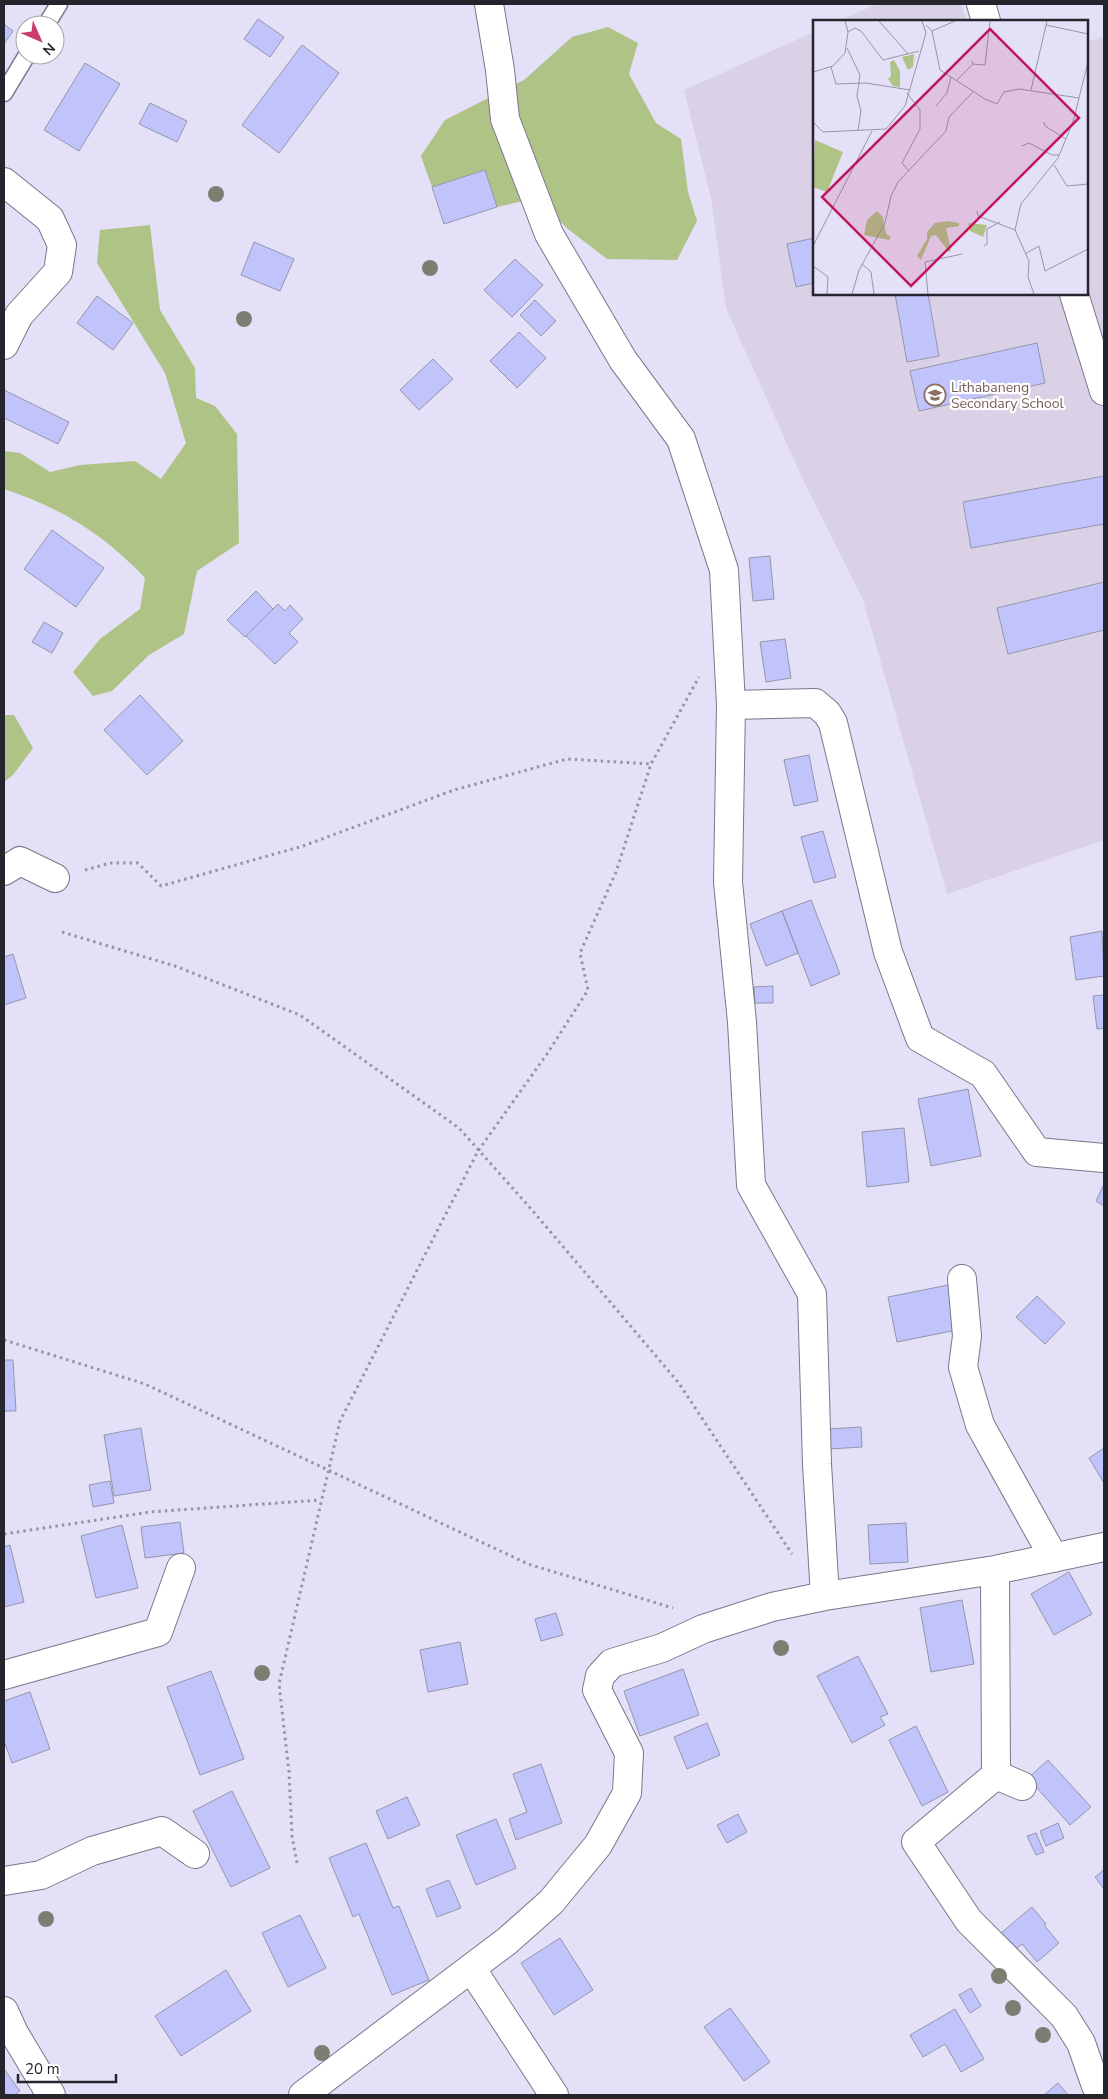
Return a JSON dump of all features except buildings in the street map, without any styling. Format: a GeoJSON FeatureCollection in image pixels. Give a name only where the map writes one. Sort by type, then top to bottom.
{"type":"FeatureCollection","features":[{"type":"Feature","properties":{"kind":"street"},"geometry":{"type":"LineString","coordinates":[[489,4],[500,70],[505,119],[549,234],[623,360],[682,439],[724,570],[731,705],[728,882],[742,1022],[751,1185],[812,1294],[817,1464],[824,1596]]}},
{"type":"Feature","properties":{"kind":"street"},"geometry":{"type":"LineString","coordinates":[[981,4],[986,20]]}},
{"type":"Feature","properties":{"kind":"street"},"geometry":{"type":"LineString","coordinates":[[4,182],[50,219],[62,245],[58,272],[19,315],[4,345]]}},
{"type":"Feature","properties":{"kind":"street"},"geometry":{"type":"LineString","coordinates":[[1074,295],[1104,391]]}},
{"type":"Feature","properties":{"kind":"street"},"geometry":{"type":"LineString","coordinates":[[731,705],[814,704],[827,713],[833,723],[888,952],[920,1038],[983,1074],[1037,1152],[1104,1158]]}},
{"type":"Feature","properties":{"kind":"street"},"geometry":{"type":"LineString","coordinates":[[4,871],[20,861],[55,878]]}},
{"type":"Feature","properties":{"kind":"street"},"geometry":{"type":"LineString","coordinates":[[962,1279],[967,1336],[963,1367],[980,1425],[1054,1558]]}},
{"type":"Feature","properties":{"kind":"street"},"geometry":{"type":"LineString","coordinates":[[303,2095],[507,1941],[551,1902],[598,1845],[627,1794],[629,1754],[597,1690],[600,1676],[612,1663],[662,1648],[703,1629],[772,1607],[824,1596],[995,1570],[1104,1547]]}},
{"type":"Feature","properties":{"kind":"street"},"geometry":{"type":"LineString","coordinates":[[4,1675],[158,1632],[181,1568]]}},
{"type":"Feature","properties":{"kind":"street"},"geometry":{"type":"LineString","coordinates":[[995,1570],[996,1775]]}},
{"type":"Feature","properties":{"kind":"street"},"geometry":{"type":"LineString","coordinates":[[996,1775],[1022,1786]]}},
{"type":"Feature","properties":{"kind":"street"},"geometry":{"type":"LineString","coordinates":[[996,1775],[916,1842],[969,1921],[1064,2016],[1081,2043],[1096,2086],[1104,2093]]}},
{"type":"Feature","properties":{"kind":"street"},"geometry":{"type":"LineString","coordinates":[[4,1881],[41,1875],[92,1851],[162,1831],[195,1854]]}},
{"type":"Feature","properties":{"kind":"street"},"geometry":{"type":"LineString","coordinates":[[471,1968],[554,2095]]}},
{"type":"Feature","properties":{"kind":"street"},"geometry":{"type":"LineString","coordinates":[[4,2011],[14,2033],[51,2095]]}},
{"type":"Feature","properties":{"kind":"lane"},"geometry":{"type":"LineString","coordinates":[[52,15],[59,4]]}},
{"type":"Feature","properties":{"kind":"lane"},"geometry":{"type":"LineString","coordinates":[[4,93],[21,65]]}},
{"type":"Feature","properties":{"kind":"path"},"geometry":{"type":"LineString","coordinates":[[297,1864],[292,1836],[289,1772],[279,1684],[320,1500],[340,1421],[478,1151],[547,1054],[588,990],[580,953],[616,872],[651,764],[703,669]]}},
{"type":"Feature","properties":{"kind":"path"},"geometry":{"type":"LineString","coordinates":[[55,878],[110,863],[138,863],[161,886],[303,846],[454,790],[567,759],[651,764]]}},
{"type":"Feature","properties":{"kind":"path"},"geometry":{"type":"LineString","coordinates":[[62,932],[175,966],[300,1015],[459,1128],[532,1210],[678,1382],[795,1558]]}},
{"type":"Feature","properties":{"kind":"path"},"geometry":{"type":"LineString","coordinates":[[4,1340],[145,1384],[528,1564],[675,1609]]}},
{"type":"Feature","properties":{"kind":"path"},"geometry":{"type":"LineString","coordinates":[[4,1534],[150,1512],[320,1500]]}},
{"type":"Feature","properties":{"kind":"shaded area"},"geometry":{"type":"Polygon","coordinates":[[[877,4],[961,4],[967,20],[840,20],[877,4]]]}},
{"type":"Feature","properties":{"kind":"shaded area","name":"Lithabaneng Secondary School"},"geometry":{"type":"Polygon","coordinates":[[[813,32],[813,295],[1088,295],[1088,42],[1104,36],[1104,840],[947,894],[863,600],[804,482],[726,308],[711,198],[684,90],[813,32]]]}},
{"type":"Feature","properties":{"kind":"green space"},"geometry":{"type":"Polygon","coordinates":[[[608,27],[638,43],[629,74],[656,123],[681,139],[688,192],[697,221],[677,260],[607,259],[568,229],[535,198],[497,207],[485,170],[432,187],[421,156],[445,120],[524,80],[572,37],[608,27]]]}},
{"type":"Feature","properties":{"kind":"green space"},"geometry":{"type":"Polygon","coordinates":[[[150,225],[160,310],[195,368],[196,398],[215,406],[237,434],[239,543],[197,571],[184,634],[149,655],[112,691],[93,696],[73,672],[100,639],[140,609],[145,578],[114,548],[80,524],[25,496],[4,489],[4,451],[20,453],[50,472],[80,465],[135,461],[161,479],[186,443],[165,373],[97,263],[100,230],[150,225]]]}},
{"type":"Feature","properties":{"kind":"green space"},"geometry":{"type":"Polygon","coordinates":[[[4,715],[14,715],[33,748],[13,775],[4,782],[4,715]]]}},
{"type":"Feature","properties":{"kind":"place","name":"Lithabaneng Secondary School"},"geometry":{"type":"Point","coordinates":[935,395]}}]}
